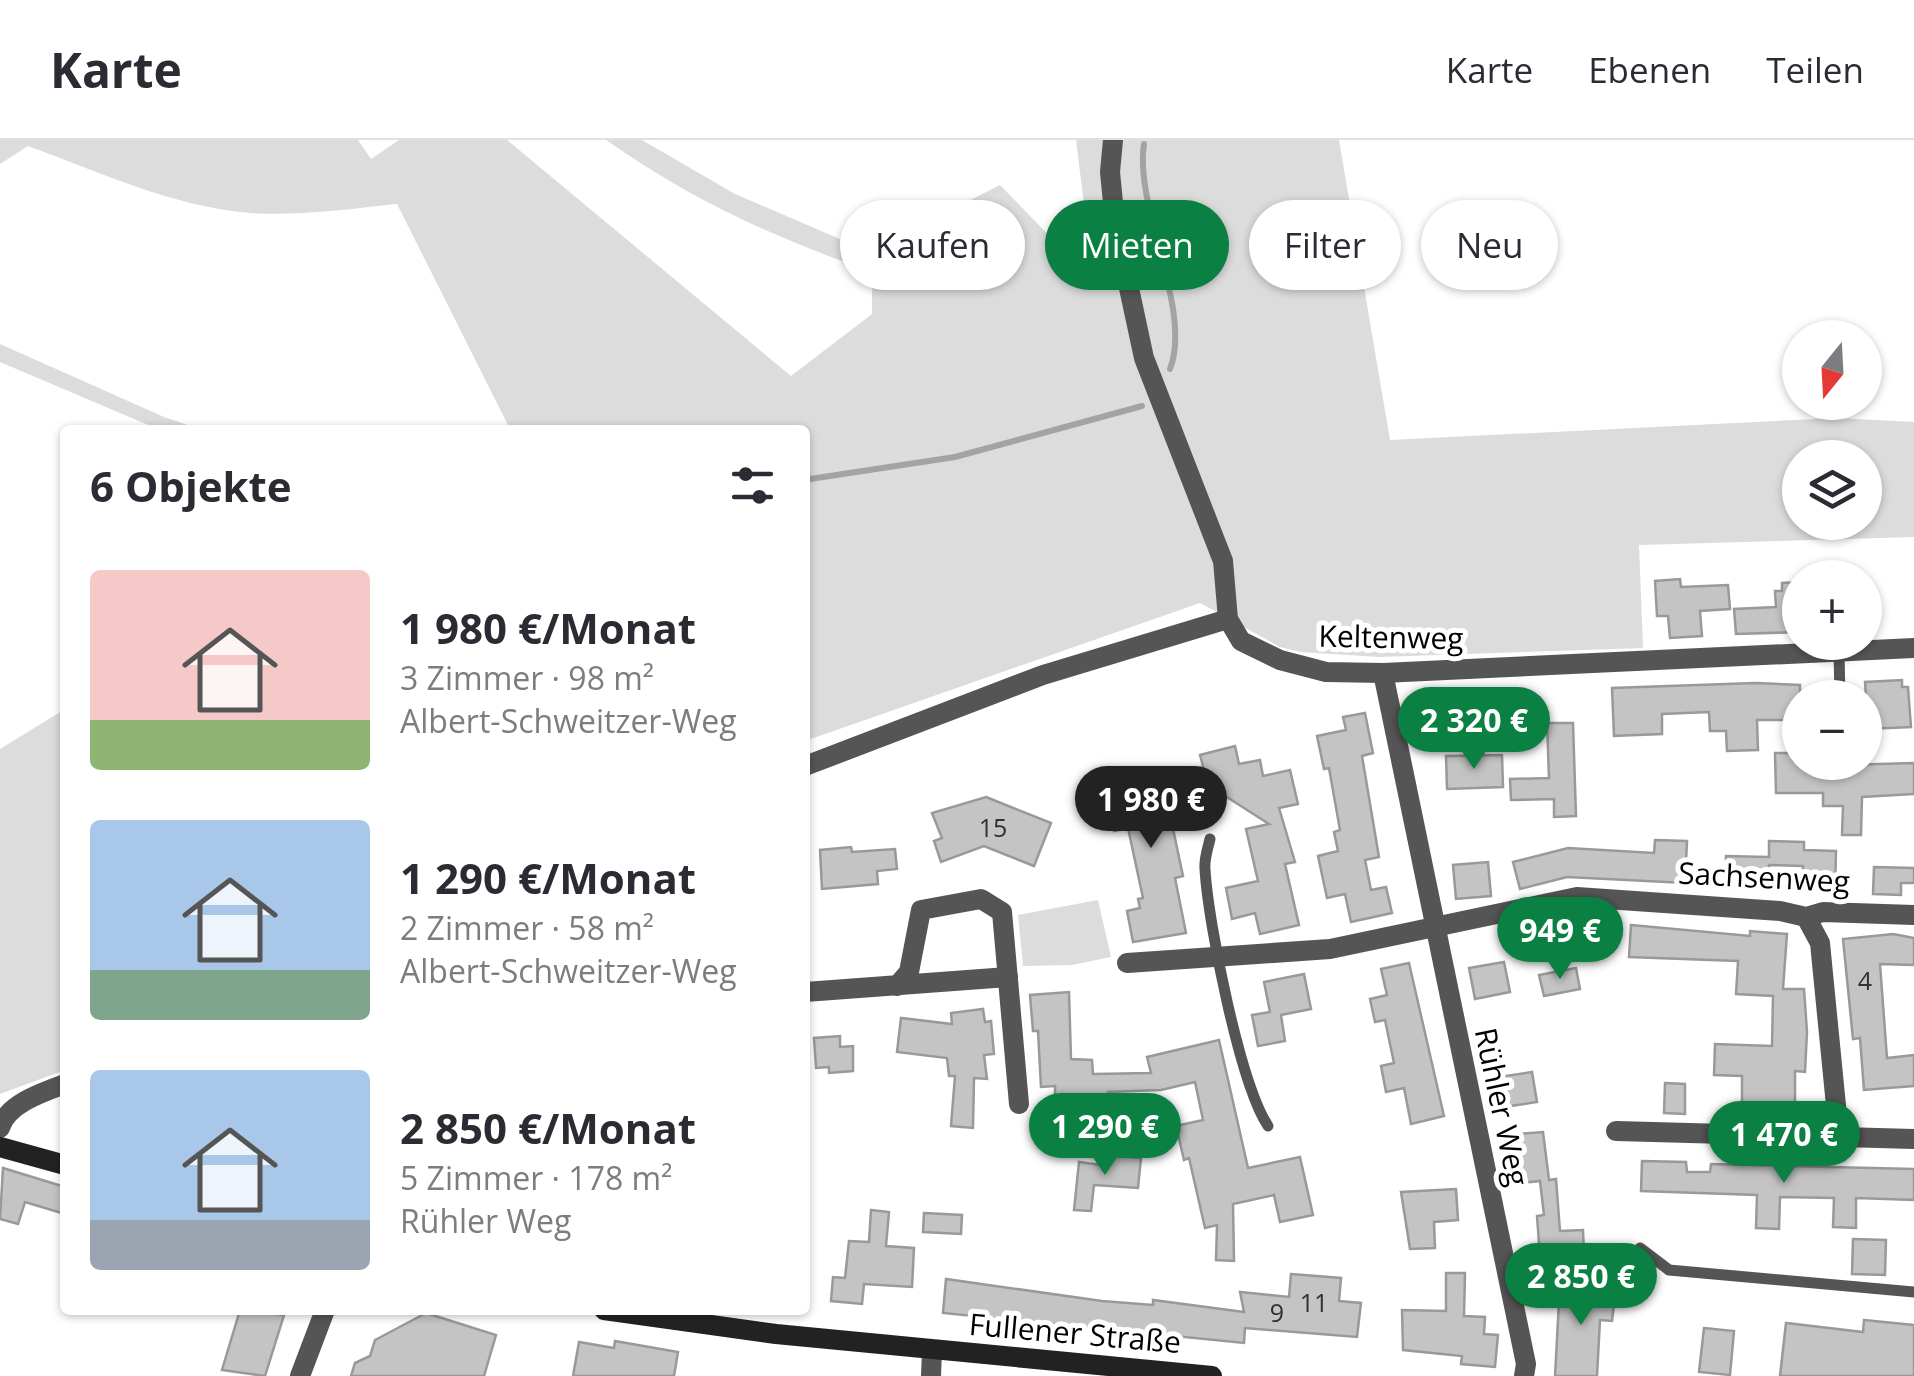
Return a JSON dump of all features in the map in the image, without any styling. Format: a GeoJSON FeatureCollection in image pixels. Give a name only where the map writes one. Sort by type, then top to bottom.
{"type":"FeatureCollection","features":[{"type":"Feature","properties":{"kind":"main road"},"geometry":{"type":"LineString","coordinates":[[0,1147],[60,1164]]}},
{"type":"Feature","properties":{"kind":"main road","name":"Fullener Straße"},"geometry":{"type":"LineString","coordinates":[[635,1315],[932,1351],[1212,1376]]}},
{"type":"Feature","properties":{"kind":"street"},"geometry":{"type":"LineString","coordinates":[[810,764],[1042,675],[1228,619],[1223,560],[1144,358],[1116,223],[1110,172],[1114,140]]}},
{"type":"Feature","properties":{"kind":"street","name":"Keltenweg"},"geometry":{"type":"LineString","coordinates":[[1228,619],[1241,641],[1280,660],[1326,672],[1383,673],[1782,656]]}},
{"type":"Feature","properties":{"kind":"street","name":"Keltenweg"},"geometry":{"type":"LineString","coordinates":[[1882,650],[1914,648]]}},
{"type":"Feature","properties":{"kind":"street","name":"Rühler Weg"},"geometry":{"type":"LineString","coordinates":[[1383,673],[1526,1364],[1524,1376]]}},
{"type":"Feature","properties":{"kind":"street","name":"Sachsenweg"},"geometry":{"type":"LineString","coordinates":[[1127,963],[1330,949],[1576,897],[1780,911],[1806,917],[1823,912],[1914,915]]}},
{"type":"Feature","properties":{"kind":"street"},"geometry":{"type":"LineString","coordinates":[[896,986],[913,961],[921,910],[934,904],[981,899],[1002,912],[1019,1104]]}},
{"type":"Feature","properties":{"kind":"street"},"geometry":{"type":"LineString","coordinates":[[1806,917],[1820,944],[1839,1136]]}},
{"type":"Feature","properties":{"kind":"street"},"geometry":{"type":"LineString","coordinates":[[810,992],[1008,977]]}},
{"type":"Feature","properties":{"kind":"street"},"geometry":{"type":"LineString","coordinates":[[0,1128],[3,1119],[26,1101],[60,1086]]}},
{"type":"Feature","properties":{"kind":"street"},"geometry":{"type":"LineString","coordinates":[[1616,1131],[1914,1139]]}},
{"type":"Feature","properties":{"kind":"street"},"geometry":{"type":"LineString","coordinates":[[300,1376],[323,1315]]}},
{"type":"Feature","properties":{"kind":"street"},"geometry":{"type":"LineString","coordinates":[[931,1376],[932,1351]]}},
{"type":"Feature","properties":{"kind":"lane"},"geometry":{"type":"LineString","coordinates":[[1210,838],[1204,866],[1220,956],[1252,1103],[1268,1126]]}},
{"type":"Feature","properties":{"kind":"lane"},"geometry":{"type":"LineString","coordinates":[[1640,1248],[1669,1270],[1914,1292]]}},
{"type":"Feature","properties":{"kind":"shaded area"},"geometry":{"type":"Polygon","coordinates":[[[0,140],[358,140],[371,159],[399,140],[507,140],[791,376],[872,314],[872,290],[1025,290],[1025,211],[1045,231],[1045,290],[1229,290],[1229,200],[1083,200],[1076,140],[1339,140],[1349,200],[1249,200],[1249,290],[1364,290],[1390,440],[1795,420],[1914,422],[1914,537],[1882,538],[1882,440],[1782,440],[1782,540],[1811,540],[1639,545],[1643,648],[1379,657],[1300,652],[1280,647],[1200,603],[810,739],[810,425],[508,425],[397,204],[306,213],[250,213],[193,204],[28,146],[0,164],[0,140]]]}},
{"type":"Feature","properties":{"kind":"shaded area"},"geometry":{"type":"Polygon","coordinates":[[[606,140],[642,140],[735,194],[840,239],[840,260],[734,216],[606,140]]]}},
{"type":"Feature","properties":{"kind":"shaded area"},"geometry":{"type":"Polygon","coordinates":[[[1000,185],[1015,200],[971,200],[1000,185]]]}},
{"type":"Feature","properties":{"kind":"shaded area"},"geometry":{"type":"Polygon","coordinates":[[[0,344],[188,425],[148,425],[0,362],[0,344]]]}},
{"type":"Feature","properties":{"kind":"shaded area"},"geometry":{"type":"Polygon","coordinates":[[[60,712],[60,1072],[0,1094],[0,749],[60,712]]]}},
{"type":"Feature","properties":{"kind":"shaded area"},"geometry":{"type":"Polygon","coordinates":[[[1098,900],[1111,957],[1072,965],[1023,966],[1018,915],[1098,900]]]}},
{"type":"Feature","properties":{"kind":"building"},"geometry":{"type":"Polygon","coordinates":[[[1680,579],[1681,587],[1728,585],[1730,609],[1700,611],[1702,636],[1670,638],[1668,616],[1657,616],[1655,581],[1680,579]]]}},
{"type":"Feature","properties":{"kind":"building"},"geometry":{"type":"Polygon","coordinates":[[[1775,591],[1782,591],[1782,633],[1736,634],[1734,609],[1776,607],[1775,591]]]}},
{"type":"Feature","properties":{"kind":"building"},"geometry":{"type":"Polygon","coordinates":[[[1902,680],[1902,687],[1908,687],[1911,727],[1882,728],[1882,681],[1902,680]]]}},
{"type":"Feature","properties":{"kind":"building"},"geometry":{"type":"Polygon","coordinates":[[[1782,684],[1782,720],[1757,720],[1758,750],[1727,751],[1726,731],[1710,731],[1709,712],[1662,714],[1662,734],[1614,736],[1612,688],[1782,684]]]}},
{"type":"Feature","properties":{"kind":"building"},"geometry":{"type":"Polygon","coordinates":[[[1365,713],[1373,753],[1362,756],[1379,857],[1365,860],[1371,890],[1386,887],[1392,913],[1351,922],[1345,894],[1327,898],[1318,856],[1338,851],[1334,832],[1340,830],[1329,768],[1324,769],[1317,736],[1346,730],[1343,717],[1365,713]]]}},
{"type":"Feature","properties":{"kind":"building"},"geometry":{"type":"Polygon","coordinates":[[[1547,723],[1573,723],[1576,816],[1554,817],[1554,799],[1511,800],[1510,779],[1549,778],[1547,723]]]}},
{"type":"Feature","properties":{"kind":"building"},"geometry":{"type":"Polygon","coordinates":[[[1235,746],[1239,764],[1260,760],[1263,776],[1290,770],[1298,804],[1279,808],[1295,862],[1285,864],[1299,925],[1260,934],[1255,913],[1232,919],[1226,888],[1258,881],[1246,829],[1269,824],[1208,785],[1200,755],[1235,746]]]}},
{"type":"Feature","properties":{"kind":"building"},"geometry":{"type":"Polygon","coordinates":[[[1775,753],[1782,753],[1782,780],[1882,780],[1882,764],[1914,763],[1914,794],[1862,797],[1861,835],[1842,835],[1843,806],[1823,806],[1823,793],[1776,793],[1775,753]]]}},
{"type":"Feature","properties":{"kind":"building"},"geometry":{"type":"Polygon","coordinates":[[[1502,755],[1503,787],[1447,789],[1446,756],[1502,755]]]}},
{"type":"Feature","properties":{"kind":"building"},"geometry":{"type":"Polygon","coordinates":[[[1163,772],[1185,796],[1169,810],[1183,876],[1175,878],[1186,933],[1133,942],[1127,911],[1140,908],[1138,899],[1143,898],[1128,828],[1114,831],[1106,795],[1115,777],[1129,774],[1141,782],[1163,772]]]}},
{"type":"Feature","properties":{"kind":"building"},"geometry":{"type":"Polygon","coordinates":[[[986,797],[1051,823],[1034,866],[984,846],[941,862],[934,841],[942,838],[932,813],[986,797]]]}},
{"type":"Feature","properties":{"kind":"building"},"geometry":{"type":"Polygon","coordinates":[[[1655,840],[1687,841],[1685,883],[1567,877],[1520,889],[1513,862],[1568,848],[1654,853],[1655,840]]]}},
{"type":"Feature","properties":{"kind":"building"},"geometry":{"type":"Polygon","coordinates":[[[1769,841],[1804,842],[1804,850],[1836,851],[1835,891],[1803,890],[1803,866],[1769,865],[1768,889],[1725,888],[1726,856],[1769,857],[1769,841]]]}},
{"type":"Feature","properties":{"kind":"building"},"geometry":{"type":"Polygon","coordinates":[[[851,847],[852,852],[895,849],[897,869],[877,871],[878,884],[822,889],[820,850],[851,847]]]}},
{"type":"Feature","properties":{"kind":"building"},"geometry":{"type":"Polygon","coordinates":[[[1488,862],[1491,896],[1456,899],[1453,865],[1488,862]]]}},
{"type":"Feature","properties":{"kind":"building"},"geometry":{"type":"Polygon","coordinates":[[[1874,867],[1914,868],[1914,883],[1901,883],[1901,895],[1873,894],[1874,867]]]}},
{"type":"Feature","properties":{"kind":"building"},"geometry":{"type":"Polygon","coordinates":[[[1631,925],[1750,936],[1750,931],[1787,934],[1783,989],[1804,989],[1807,1032],[1805,1072],[1795,1071],[1795,1115],[1742,1114],[1742,1076],[1714,1075],[1715,1044],[1772,1046],[1773,996],[1736,994],[1738,961],[1629,957],[1631,925]]]}},
{"type":"Feature","properties":{"kind":"building"},"geometry":{"type":"Polygon","coordinates":[[[1598,928],[1599,953],[1565,954],[1564,929],[1598,928]]]}},
{"type":"Feature","properties":{"kind":"building"},"geometry":{"type":"Polygon","coordinates":[[[1893,934],[1914,938],[1914,965],[1880,964],[1887,1058],[1914,1055],[1914,1086],[1864,1090],[1860,1038],[1853,1039],[1843,939],[1893,934]]]}},
{"type":"Feature","properties":{"kind":"building"},"geometry":{"type":"Polygon","coordinates":[[[1504,962],[1510,992],[1475,999],[1469,968],[1504,962]]]}},
{"type":"Feature","properties":{"kind":"building"},"geometry":{"type":"Polygon","coordinates":[[[1409,963],[1444,1116],[1411,1124],[1404,1088],[1386,1092],[1381,1066],[1394,1063],[1385,1020],[1375,1022],[1370,999],[1387,995],[1381,969],[1409,963]]]}},
{"type":"Feature","properties":{"kind":"building"},"geometry":{"type":"Polygon","coordinates":[[[1576,968],[1580,989],[1544,996],[1539,975],[1576,968]]]}},
{"type":"Feature","properties":{"kind":"building"},"geometry":{"type":"Polygon","coordinates":[[[1304,974],[1311,1009],[1281,1015],[1285,1041],[1258,1046],[1252,1015],[1270,1012],[1264,982],[1304,974]]]}},
{"type":"Feature","properties":{"kind":"building"},"geometry":{"type":"Polygon","coordinates":[[[1069,992],[1071,1059],[1092,1060],[1093,1074],[1151,1073],[1147,1057],[1219,1040],[1248,1168],[1300,1157],[1313,1215],[1280,1222],[1274,1195],[1233,1204],[1234,1261],[1216,1260],[1217,1225],[1205,1228],[1189,1158],[1184,1160],[1176,1126],[1203,1120],[1195,1082],[1161,1090],[1108,1092],[1108,1097],[1096,1097],[1096,1101],[1055,1102],[1055,1086],[1041,1087],[1038,1031],[1033,1031],[1030,995],[1069,992]]]}},
{"type":"Feature","properties":{"kind":"building"},"geometry":{"type":"Polygon","coordinates":[[[983,1009],[985,1022],[991,1021],[994,1054],[984,1055],[987,1079],[974,1078],[973,1128],[951,1126],[955,1076],[949,1076],[947,1058],[897,1052],[901,1018],[952,1024],[951,1013],[983,1009]]]}},
{"type":"Feature","properties":{"kind":"building"},"geometry":{"type":"Polygon","coordinates":[[[840,1036],[840,1047],[853,1046],[853,1071],[829,1073],[829,1067],[816,1068],[814,1038],[840,1036]]]}},
{"type":"Feature","properties":{"kind":"building"},"geometry":{"type":"Polygon","coordinates":[[[1532,1072],[1537,1102],[1497,1108],[1492,1078],[1532,1072]]]}},
{"type":"Feature","properties":{"kind":"building"},"geometry":{"type":"Polygon","coordinates":[[[1665,1083],[1685,1084],[1685,1114],[1664,1113],[1665,1083]]]}},
{"type":"Feature","properties":{"kind":"building"},"geometry":{"type":"Polygon","coordinates":[[[1543,1132],[1549,1180],[1556,1179],[1560,1231],[1583,1230],[1584,1253],[1540,1257],[1537,1216],[1544,1215],[1540,1181],[1513,1184],[1508,1145],[1519,1144],[1518,1134],[1543,1132]]]}},
{"type":"Feature","properties":{"kind":"building"},"geometry":{"type":"Polygon","coordinates":[[[1102,1155],[1141,1158],[1138,1188],[1094,1185],[1091,1211],[1074,1210],[1079,1162],[1101,1165],[1102,1155]]]}},
{"type":"Feature","properties":{"kind":"building"},"geometry":{"type":"Polygon","coordinates":[[[1642,1161],[1686,1162],[1687,1172],[1710,1172],[1711,1164],[1914,1169],[1914,1200],[1856,1198],[1856,1228],[1833,1227],[1834,1198],[1780,1197],[1779,1229],[1756,1228],[1757,1195],[1641,1191],[1642,1161]]]}},
{"type":"Feature","properties":{"kind":"building"},"geometry":{"type":"Polygon","coordinates":[[[3,1168],[60,1185],[60,1212],[25,1202],[18,1224],[0,1219],[3,1168]]]}},
{"type":"Feature","properties":{"kind":"building"},"geometry":{"type":"Polygon","coordinates":[[[1456,1189],[1458,1220],[1434,1222],[1435,1248],[1410,1249],[1401,1192],[1456,1189]]]}},
{"type":"Feature","properties":{"kind":"building"},"geometry":{"type":"Polygon","coordinates":[[[871,1210],[889,1212],[886,1246],[914,1248],[912,1287],[864,1284],[862,1304],[831,1301],[833,1277],[845,1278],[849,1241],[869,1242],[871,1210]]]}},
{"type":"Feature","properties":{"kind":"building"},"geometry":{"type":"Polygon","coordinates":[[[924,1213],[962,1215],[961,1234],[923,1232],[924,1213]]]}},
{"type":"Feature","properties":{"kind":"building"},"geometry":{"type":"Polygon","coordinates":[[[1853,1239],[1886,1240],[1885,1275],[1852,1274],[1853,1239]]]}},
{"type":"Feature","properties":{"kind":"building"},"geometry":{"type":"Polygon","coordinates":[[[1446,1273],[1465,1273],[1464,1316],[1485,1317],[1484,1334],[1498,1335],[1495,1367],[1461,1364],[1462,1356],[1403,1350],[1402,1310],[1446,1311],[1446,1273]]]}},
{"type":"Feature","properties":{"kind":"building"},"geometry":{"type":"Polygon","coordinates":[[[1291,1274],[1341,1278],[1339,1301],[1361,1303],[1357,1337],[1245,1328],[1244,1343],[943,1313],[946,1279],[1102,1301],[1153,1305],[1153,1300],[1244,1312],[1240,1292],[1289,1297],[1291,1274]]]}},
{"type":"Feature","properties":{"kind":"building"},"geometry":{"type":"Polygon","coordinates":[[[1560,1283],[1616,1289],[1612,1321],[1600,1320],[1597,1376],[1555,1376],[1560,1283]]]}},
{"type":"Feature","properties":{"kind":"building"},"geometry":{"type":"Polygon","coordinates":[[[238,1315],[284,1315],[265,1376],[222,1370],[238,1315]]]}},
{"type":"Feature","properties":{"kind":"building"},"geometry":{"type":"Polygon","coordinates":[[[422,1315],[496,1335],[484,1376],[351,1376],[355,1363],[370,1356],[375,1340],[422,1315]]]}},
{"type":"Feature","properties":{"kind":"building"},"geometry":{"type":"Polygon","coordinates":[[[1864,1320],[1914,1325],[1914,1376],[1780,1376],[1786,1323],[1863,1332],[1864,1320]]]}},
{"type":"Feature","properties":{"kind":"building"},"geometry":{"type":"Polygon","coordinates":[[[1704,1328],[1734,1331],[1730,1375],[1699,1372],[1704,1328]]]}},
{"type":"Feature","properties":{"kind":"building"},"geometry":{"type":"Polygon","coordinates":[[[615,1341],[678,1352],[674,1376],[573,1376],[579,1342],[614,1348],[615,1341]]]}},
{"type":"Feature","properties":{"kind":"waterway"},"geometry":{"type":"LineString","coordinates":[[1144,144],[1147,198],[1174,318],[1175,345],[1170,369]]}},
{"type":"Feature","properties":{"kind":"waterway"},"geometry":{"type":"LineString","coordinates":[[810,479],[955,457],[1142,406]]}}]}
